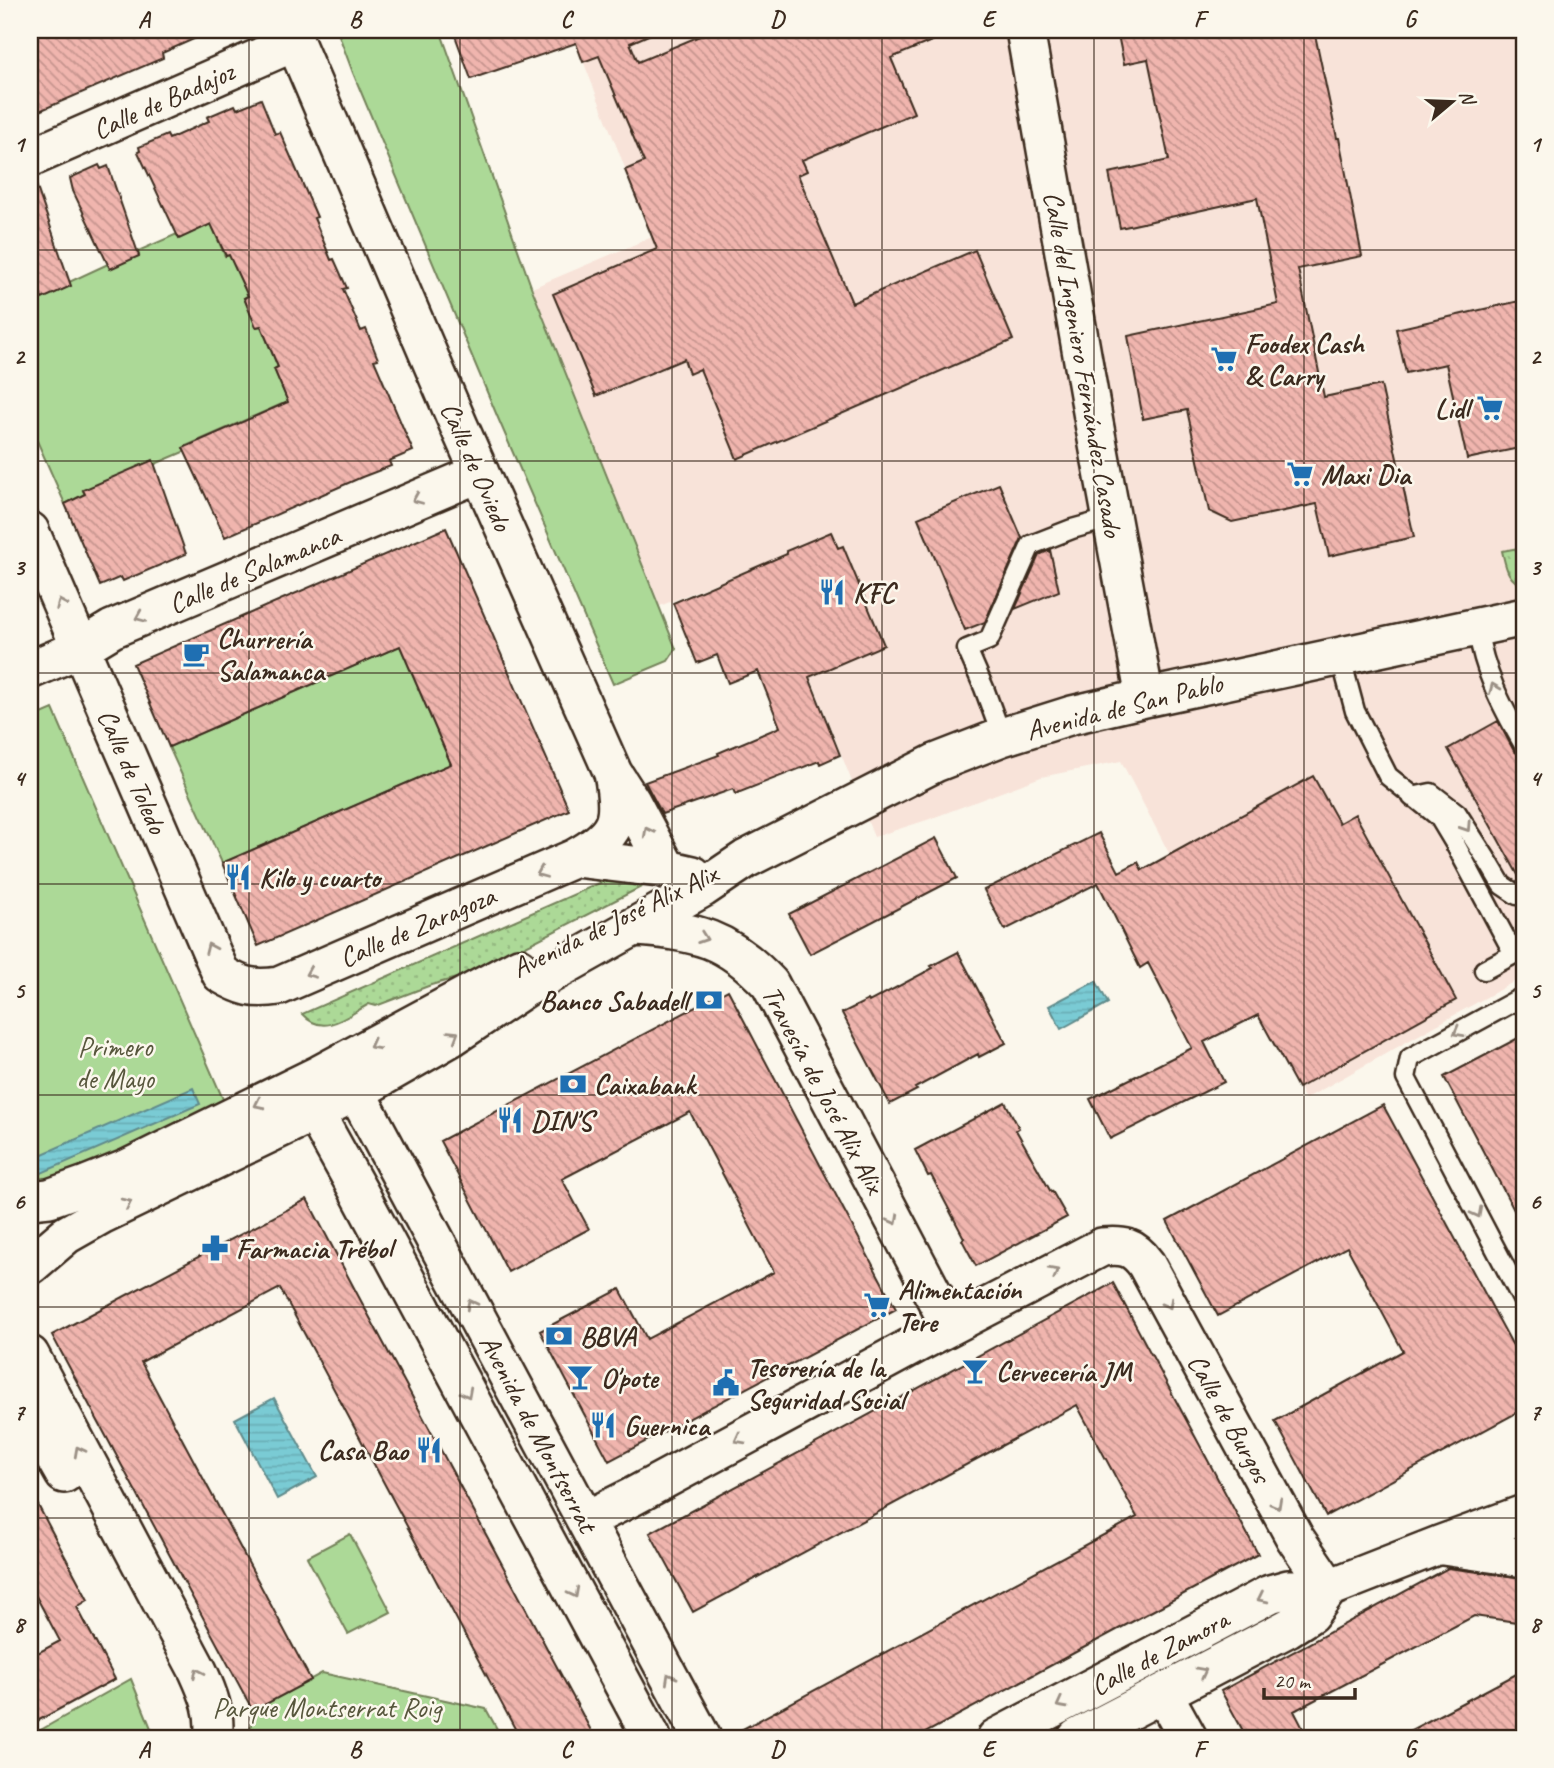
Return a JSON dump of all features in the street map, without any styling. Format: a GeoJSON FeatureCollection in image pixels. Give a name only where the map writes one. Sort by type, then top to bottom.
{"type":"FeatureCollection","features":[{"type":"Feature","properties":{"kind":"street","name":"Calle del Ingeniero Fernández Casado"},"geometry":{"type":"LineString","coordinates":[[1025,30],[1145,698]]}},
{"type":"Feature","properties":{"kind":"street","name":"Calle de Badajoz"},"geometry":{"type":"LineString","coordinates":[[30,158],[294,36]]}},
{"type":"Feature","properties":{"kind":"street","name":"Calle de Oviedo"},"geometry":{"type":"LineString","coordinates":[[294,36],[480,473],[613,773],[680,872]]}},
{"type":"Feature","properties":{"kind":"street","name":"Calle de Salamanca"},"geometry":{"type":"LineString","coordinates":[[30,670],[79,649],[112,629],[480,473]]}},
{"type":"Feature","properties":{"kind":"street","name":"Calle de Toledo"},"geometry":{"type":"LineString","coordinates":[[30,531],[221,974],[239,984],[258,989]]}},
{"type":"Feature","properties":{"kind":"street","name":"Avenida de San Pablo"},"geometry":{"type":"LineString","coordinates":[[746,859],[936,763],[1002,737],[1072,715],[1524,617]]}},
{"type":"Feature","properties":{"kind":"street","name":"Calle de Zaragoza"},"geometry":{"type":"LineString","coordinates":[[258,989],[279,986],[598,846],[611,830],[617,810],[613,773]]}},
{"type":"Feature","properties":{"kind":"street"},"geometry":{"type":"LineString","coordinates":[[575,858],[680,872]]}},
{"type":"Feature","properties":{"kind":"street","name":"Avenida de José Alix Alix"},"geometry":{"type":"LineString","coordinates":[[30,1200],[49,1198],[126,1169],[320,1074],[616,914],[680,872],[746,859]]}},
{"type":"Feature","properties":{"kind":"street","name":"Avenida de José Alix Alix"},"geometry":{"type":"LineString","coordinates":[[30,1260],[66,1235],[143,1194],[356,1092],[452,1037],[524,988],[636,927],[746,859]]}},
{"type":"Feature","properties":{"kind":"street","name":"Travesía de José Alix Alix"},"geometry":{"type":"LineString","coordinates":[[636,927],[668,929],[702,936],[728,948],[754,966],[770,984],[950,1326]]}},
{"type":"Feature","properties":{"kind":"street"},"geometry":{"type":"LineString","coordinates":[[376,1128],[377,1104],[395,1070]]}},
{"type":"Feature","properties":{"kind":"street"},"geometry":{"type":"LineString","coordinates":[[315,1113],[320,1074],[356,1092]]}},
{"type":"Feature","properties":{"kind":"street","name":"Avenida de Montserrat"},"geometry":{"type":"LineString","coordinates":[[356,1092],[702,1738]]}},
{"type":"Feature","properties":{"kind":"street","name":"Avenida de Montserrat"},"geometry":{"type":"LineString","coordinates":[[315,1113],[652,1738]]}},
{"type":"Feature","properties":{"kind":"street","name":"Avenida de José Alix Alix"},"geometry":{"type":"LineString","coordinates":[[238,1150],[278,1140],[301,1142],[341,1161]]}},
{"type":"Feature","properties":{"kind":"street","name":"Calle de Burgos"},"geometry":{"type":"LineString","coordinates":[[950,1326],[1102,1247],[1119,1245],[1139,1254],[1295,1538],[1329,1588]]}},
{"type":"Feature","properties":{"kind":"street"},"geometry":{"type":"LineString","coordinates":[[586,1520],[950,1326]]}},
{"type":"Feature","properties":{"kind":"street"},"geometry":{"type":"LineString","coordinates":[[30,1355],[103,1497],[198,1671],[210,1699],[215,1725],[213,1738]]}},
{"type":"Feature","properties":{"kind":"street"},"geometry":{"type":"LineString","coordinates":[[30,1414],[176,1682],[188,1711],[188,1738]]}},
{"type":"Feature","properties":{"kind":"street","name":"Calle de Zamora"},"geometry":{"type":"LineString","coordinates":[[996,1738],[1270,1594],[1288,1589],[1329,1588],[1524,1514]]}},
{"type":"Feature","properties":{"kind":"street"},"geometry":{"type":"LineString","coordinates":[[1439,1545],[1524,1558]]}},
{"type":"Feature","properties":{"kind":"street","name":"Calle de Zamora"},"geometry":{"type":"LineString","coordinates":[[1077,1738],[1310,1615],[1329,1588]]}},
{"type":"Feature","properties":{"kind":"street"},"geometry":{"type":"LineString","coordinates":[[1163,1693],[1188,1738]]}},
{"type":"Feature","properties":{"kind":"lane"},"geometry":{"type":"LineString","coordinates":[[1002,737],[967,649],[989,640],[1031,545],[1072,529],[1112,518]]}},
{"type":"Feature","properties":{"kind":"lane"},"geometry":{"type":"LineString","coordinates":[[1477,626],[1491,683],[1524,745]]}},
{"type":"Feature","properties":{"kind":"lane"},"geometry":{"type":"LineString","coordinates":[[1340,655],[1355,711],[1388,776],[1439,817],[1514,954],[1484,970]]}},
{"type":"Feature","properties":{"kind":"lane"},"geometry":{"type":"LineString","coordinates":[[1412,797],[1431,793],[1457,813],[1502,885],[1517,895],[1524,893]]}},
{"type":"Feature","properties":{"kind":"lane"},"geometry":{"type":"LineString","coordinates":[[1521,997],[1410,1058],[1406,1078],[1524,1303]]}},
{"type":"Feature","properties":{"kind":"shaded area"},"geometry":{"type":"Polygon","coordinates":[[[571,30],[1524,30],[1524,976],[1305,1099],[1121,761],[1041,777],[874,837],[765,563],[660,606],[532,288],[652,237],[571,30]]]}},
{"type":"Feature","properties":{"kind":"green space"},"geometry":{"type":"Polygon","coordinates":[[[337,30],[440,30],[532,289],[676,649],[668,661],[613,684],[498,418],[337,30]]]}},
{"type":"Feature","properties":{"kind":"green space"},"geometry":{"type":"Polygon","coordinates":[[[214,218],[213,228],[225,256],[230,255],[248,296],[244,298],[256,327],[261,326],[278,367],[274,369],[286,397],[294,404],[282,404],[186,446],[188,450],[83,491],[85,494],[65,504],[30,425],[30,299],[40,294],[42,299],[70,286],[69,282],[108,264],[139,256],[138,251],[177,234],[179,238],[207,226],[214,218]]]}},
{"type":"Feature","properties":{"kind":"green space"},"geometry":{"type":"Polygon","coordinates":[[[1524,547],[1524,586],[1511,577],[1502,551],[1524,547]]]}},
{"type":"Feature","properties":{"kind":"green space"},"geometry":{"type":"Polygon","coordinates":[[[400,646],[451,764],[222,863],[169,747],[400,646]]]}},
{"type":"Feature","properties":{"kind":"green space","name":"Primero de Mayo"},"geometry":{"type":"Polygon","coordinates":[[[53,709],[226,1106],[48,1185],[30,1187],[30,719],[53,709]]]}},
{"type":"Feature","properties":{"kind":"green space"},"geometry":{"type":"Polygon","coordinates":[[[611,878],[649,883],[471,974],[431,985],[376,1006],[369,1004],[336,1023],[319,1024],[302,1014],[611,878]]]}},
{"type":"Feature","properties":{"kind":"green space"},"geometry":{"type":"Polygon","coordinates":[[[350,1534],[391,1612],[348,1634],[307,1557],[350,1534]]]}},
{"type":"Feature","properties":{"kind":"green space","name":"Parque Montserrat Roig"},"geometry":{"type":"Polygon","coordinates":[[[322,1673],[486,1709],[502,1738],[249,1738],[253,1711],[322,1673]]]}},
{"type":"Feature","properties":{"kind":"green space"},"geometry":{"type":"Polygon","coordinates":[[[131,1679],[155,1738],[30,1738],[30,1736],[131,1679]]]}},
{"type":"Feature","properties":{"kind":"water"},"geometry":{"type":"Polygon","coordinates":[[[1096,981],[1108,1003],[1061,1029],[1049,1006],[1096,981]]]}},
{"type":"Feature","properties":{"kind":"water"},"geometry":{"type":"Polygon","coordinates":[[[193,1088],[200,1104],[37,1175],[31,1159],[193,1088]]]}},
{"type":"Feature","properties":{"kind":"water"},"geometry":{"type":"Polygon","coordinates":[[[274,1398],[317,1477],[277,1499],[235,1419],[274,1398]]]}},
{"type":"Feature","properties":{"kind":"building"},"geometry":{"type":"Polygon","coordinates":[[[30,30],[214,30],[162,53],[163,58],[30,115],[30,30]]]}},
{"type":"Feature","properties":{"kind":"building"},"geometry":{"type":"Polygon","coordinates":[[[453,30],[660,30],[630,43],[638,62],[714,30],[958,30],[891,58],[914,113],[802,160],[807,171],[798,175],[852,303],[975,250],[1013,340],[737,459],[700,369],[689,374],[684,359],[596,396],[553,294],[657,249],[625,170],[644,162],[599,56],[583,62],[576,43],[471,79],[453,30]]]}},
{"type":"Feature","properties":{"kind":"building"},"geometry":{"type":"Polygon","coordinates":[[[1117,30],[1314,30],[1362,256],[1298,269],[1324,397],[1381,385],[1414,537],[1329,556],[1317,504],[1232,522],[1209,511],[1187,410],[1143,419],[1128,336],[1278,304],[1257,198],[1120,228],[1109,173],[1169,160],[1148,59],[1124,64],[1117,30]]]}},
{"type":"Feature","properties":{"kind":"building"},"geometry":{"type":"Polygon","coordinates":[[[261,99],[275,134],[280,132],[311,203],[317,217],[314,218],[331,260],[334,259],[347,288],[343,289],[361,331],[366,329],[378,359],[374,360],[413,451],[389,461],[391,466],[225,537],[183,448],[288,402],[274,369],[278,367],[261,326],[256,327],[244,298],[248,296],[211,224],[179,239],[138,152],[139,147],[167,135],[169,139],[209,121],[207,117],[235,105],[237,109],[261,99]]]}},
{"type":"Feature","properties":{"kind":"building"},"geometry":{"type":"Polygon","coordinates":[[[99,165],[101,169],[108,166],[139,256],[110,269],[73,191],[70,178],[99,165]]]}},
{"type":"Feature","properties":{"kind":"building"},"geometry":{"type":"Polygon","coordinates":[[[30,179],[34,179],[71,286],[42,299],[40,294],[30,299],[30,179]]]}},
{"type":"Feature","properties":{"kind":"building","name":"Lidl"},"geometry":{"type":"Polygon","coordinates":[[[1524,300],[1524,447],[1467,459],[1446,364],[1406,373],[1396,329],[1524,300]]]}},
{"type":"Feature","properties":{"kind":"building"},"geometry":{"type":"Polygon","coordinates":[[[153,460],[186,554],[123,581],[121,577],[100,586],[65,504],[85,494],[83,490],[153,460]]]}},
{"type":"Feature","properties":{"kind":"building"},"geometry":{"type":"Polygon","coordinates":[[[999,484],[1022,538],[985,622],[965,630],[918,518],[999,484]]]}},
{"type":"Feature","properties":{"kind":"building"},"geometry":{"type":"Polygon","coordinates":[[[446,528],[569,810],[258,946],[222,863],[451,764],[400,646],[169,747],[133,664],[446,528]]]}},
{"type":"Feature","properties":{"kind":"building"},"geometry":{"type":"Polygon","coordinates":[[[831,532],[838,548],[843,546],[884,645],[809,677],[840,755],[735,794],[733,789],[662,814],[645,782],[719,755],[718,753],[780,727],[758,671],[728,683],[717,655],[697,663],[673,603],[831,532]]]}},
{"type":"Feature","properties":{"kind":"building"},"geometry":{"type":"Polygon","coordinates":[[[1050,550],[1059,591],[1015,609],[1039,555],[1050,550]]]}},
{"type":"Feature","properties":{"kind":"building"},"geometry":{"type":"Polygon","coordinates":[[[1498,721],[1514,751],[1524,762],[1524,882],[1448,749],[1498,721]]]}},
{"type":"Feature","properties":{"kind":"building"},"geometry":{"type":"Polygon","coordinates":[[[1313,776],[1339,823],[1355,814],[1456,1000],[1298,1088],[1258,1015],[1204,1042],[1224,1082],[1110,1139],[1090,1099],[1192,1048],[1148,963],[1140,968],[1098,883],[1005,930],[984,890],[1099,833],[1119,872],[1138,862],[1142,870],[1313,776]]]}},
{"type":"Feature","properties":{"kind":"building"},"geometry":{"type":"Polygon","coordinates":[[[936,838],[957,878],[810,954],[789,914],[936,838]]]}},
{"type":"Feature","properties":{"kind":"building"},"geometry":{"type":"Polygon","coordinates":[[[958,952],[1006,1043],[979,1057],[978,1054],[890,1104],[842,1013],[868,1000],[869,1002],[958,952]]]}},
{"type":"Feature","properties":{"kind":"building"},"geometry":{"type":"Polygon","coordinates":[[[728,990],[896,1309],[609,1461],[540,1331],[620,1289],[647,1339],[774,1272],[690,1112],[562,1179],[589,1229],[508,1272],[440,1141],[728,990]]]}},
{"type":"Feature","properties":{"kind":"building"},"geometry":{"type":"Polygon","coordinates":[[[1524,1035],[1524,1229],[1444,1077],[1524,1035]]]}},
{"type":"Feature","properties":{"kind":"building"},"geometry":{"type":"Polygon","coordinates":[[[1005,1102],[1019,1128],[1016,1130],[1067,1217],[976,1266],[931,1175],[928,1176],[915,1150],[1005,1102]]]}},
{"type":"Feature","properties":{"kind":"building"},"geometry":{"type":"Polygon","coordinates":[[[1383,1105],[1524,1366],[1524,1409],[1326,1516],[1275,1421],[1403,1351],[1347,1247],[1218,1316],[1167,1221],[1383,1105]]]}},
{"type":"Feature","properties":{"kind":"building"},"geometry":{"type":"Polygon","coordinates":[[[307,1199],[595,1738],[520,1738],[280,1288],[141,1362],[311,1680],[253,1711],[52,1335],[307,1199]]]}},
{"type":"Feature","properties":{"kind":"building"},"geometry":{"type":"Polygon","coordinates":[[[1113,1283],[1258,1554],[916,1738],[726,1738],[1137,1517],[1077,1405],[693,1612],[650,1533],[1113,1283]]]}},
{"type":"Feature","properties":{"kind":"building"},"geometry":{"type":"Polygon","coordinates":[[[30,1490],[88,1600],[77,1607],[115,1679],[30,1725],[30,1657],[60,1641],[30,1585],[30,1490]]]}},
{"type":"Feature","properties":{"kind":"building"},"geometry":{"type":"Polygon","coordinates":[[[1448,1568],[1524,1578],[1524,1623],[1474,1616],[1294,1711],[1308,1738],[1247,1738],[1221,1691],[1448,1568]]]}},
{"type":"Feature","properties":{"kind":"building"},"geometry":{"type":"Polygon","coordinates":[[[1524,1670],[1524,1731],[1511,1738],[1396,1738],[1524,1670]]]}},
{"type":"Feature","properties":{"kind":"place","name":"Foodex Cash & Carry"},"geometry":{"type":"Point","coordinates":[1224,359]}},
{"type":"Feature","properties":{"kind":"place","name":"Lidl"},"geometry":{"type":"Point","coordinates":[1490,408]}},
{"type":"Feature","properties":{"kind":"place","name":"Maxi Dia"},"geometry":{"type":"Point","coordinates":[1300,474]}},
{"type":"Feature","properties":{"kind":"place","name":"KFC"},"geometry":{"type":"Point","coordinates":[832,592]}},
{"type":"Feature","properties":{"kind":"place","name":"Churrería Salamanca"},"geometry":{"type":"Point","coordinates":[196,654]}},
{"type":"Feature","properties":{"kind":"place","name":"Kilo y cuarto"},"geometry":{"type":"Point","coordinates":[238,877]}},
{"type":"Feature","properties":{"kind":"place","name":"Banco Sabadell"},"geometry":{"type":"Point","coordinates":[709,1000]}},
{"type":"Feature","properties":{"kind":"place","name":"Caixabank"},"geometry":{"type":"Point","coordinates":[573,1084]}},
{"type":"Feature","properties":{"kind":"place","name":"DIN'S"},"geometry":{"type":"Point","coordinates":[510,1120]}},
{"type":"Feature","properties":{"kind":"place","name":"Farmacia Trébol"},"geometry":{"type":"Point","coordinates":[215,1248]}},
{"type":"Feature","properties":{"kind":"place","name":"Alimentación Tere"},"geometry":{"type":"Point","coordinates":[877,1305]}},
{"type":"Feature","properties":{"kind":"place","name":"BBVA"},"geometry":{"type":"Point","coordinates":[559,1336]}},
{"type":"Feature","properties":{"kind":"place","name":"Cervecería JM"},"geometry":{"type":"Point","coordinates":[975,1371]}},
{"type":"Feature","properties":{"kind":"place","name":"O'pote"},"geometry":{"type":"Point","coordinates":[580,1377]}},
{"type":"Feature","properties":{"kind":"place","name":"Tesorería de la Seguridad Social"},"geometry":{"type":"Point","coordinates":[726,1383]}},
{"type":"Feature","properties":{"kind":"place","name":"Guernica"},"geometry":{"type":"Point","coordinates":[603,1425]}},
{"type":"Feature","properties":{"kind":"place","name":"Casa Bao"},"geometry":{"type":"Point","coordinates":[429,1450]}}]}
